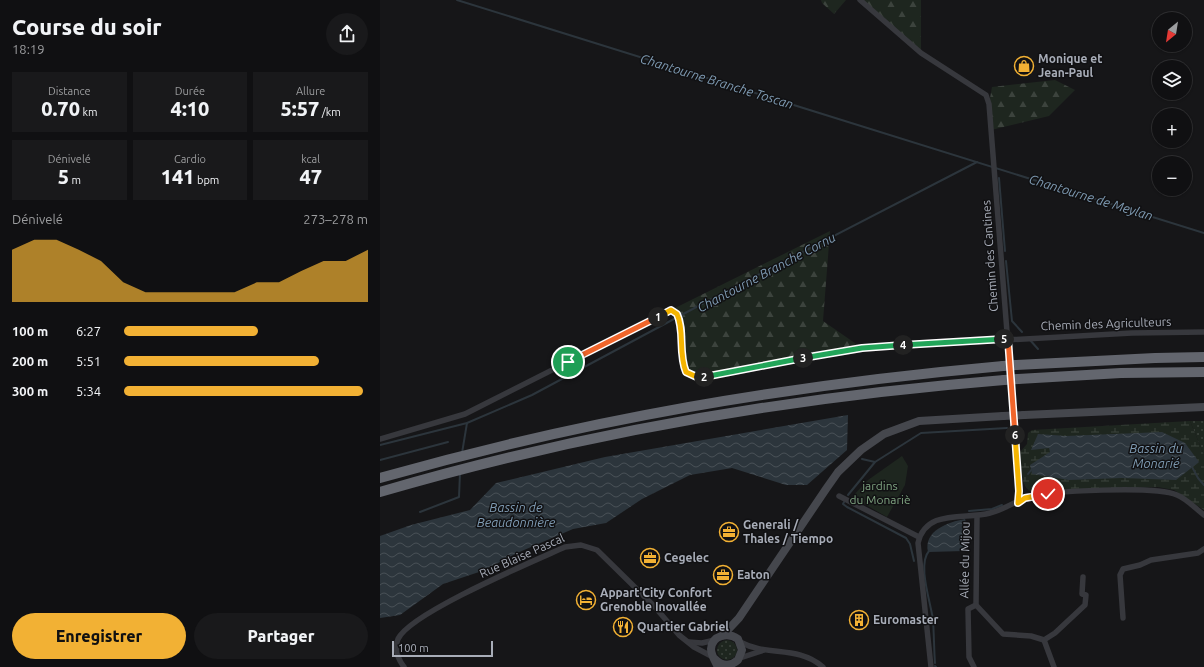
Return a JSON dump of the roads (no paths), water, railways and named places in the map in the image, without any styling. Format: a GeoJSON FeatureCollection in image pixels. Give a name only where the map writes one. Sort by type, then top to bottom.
{"type":"FeatureCollection","features":[{"type":"Feature","properties":{"kind":"highway"},"geometry":{"type":"LineString","coordinates":[[380,478],[471,453],[622,419],[737,398],[861,380],[1003,366],[1204,357]]}},
{"type":"Feature","properties":{"kind":"highway"},"geometry":{"type":"LineString","coordinates":[[380,492],[468,467],[621,432],[736,411],[876,392],[1004,380],[1121,373],[1204,372]]}},
{"type":"Feature","properties":{"kind":"main road"},"geometry":{"type":"LineString","coordinates":[[739,618],[739,641],[742,650],[740,658],[731,666],[722,665],[715,661],[711,650],[715,640],[723,635],[739,618],[838,472],[861,450],[878,437],[894,429],[935,419],[1204,407]]}},
{"type":"Feature","properties":{"kind":"main road"},"geometry":{"type":"LineString","coordinates":[[723,635],[731,635],[739,641]]}},
{"type":"Feature","properties":{"kind":"street","name":"Chemin des Cantines"},"geometry":{"type":"LineString","coordinates":[[860,0],[921,53],[986,95],[989,104],[1008,339],[1019,491],[1018,503]]}},
{"type":"Feature","properties":{"kind":"street"},"geometry":{"type":"LineString","coordinates":[[380,439],[465,414],[671,310],[678,317],[683,364],[686,372],[699,378],[862,348],[1008,339]]}},
{"type":"Feature","properties":{"kind":"street","name":"Chemin des Agriculteurs"},"geometry":{"type":"LineString","coordinates":[[1008,339],[1132,332],[1204,332]]}},
{"type":"Feature","properties":{"kind":"street"},"geometry":{"type":"LineString","coordinates":[[931,667],[918,543],[919,537],[928,527],[944,518],[952,515],[977,516],[990,513],[1018,503],[1025,498],[1048,494],[1155,490],[1178,495],[1204,515]]}},
{"type":"Feature","properties":{"kind":"street"},"geometry":{"type":"LineString","coordinates":[[839,496],[919,537]]}},
{"type":"Feature","properties":{"kind":"street","name":"Allée du Mijou"},"geometry":{"type":"LineString","coordinates":[[977,516],[976,605],[1003,634],[1031,636],[1044,640]]}},
{"type":"Feature","properties":{"kind":"street","name":"Rue Blaise Pascal"},"geometry":{"type":"LineString","coordinates":[[404,667],[398,656],[396,648],[399,637],[410,626],[442,605],[565,547],[581,545],[597,550],[667,619],[679,635],[715,661]]}},
{"type":"Feature","properties":{"kind":"street"},"geometry":{"type":"LineString","coordinates":[[1123,618],[1120,575],[1123,569],[1140,565],[1152,560],[1198,553],[1204,549]]}},
{"type":"Feature","properties":{"kind":"street"},"geometry":{"type":"LineString","coordinates":[[1054,667],[1044,640],[1055,633],[1085,605],[1086,596],[1082,594],[1083,577]]}},
{"type":"Feature","properties":{"kind":"street","name":"Allée du Mijou"},"geometry":{"type":"LineString","coordinates":[[974,667],[969,657],[968,609],[976,605]]}},
{"type":"Feature","properties":{"kind":"street"},"geometry":{"type":"LineString","coordinates":[[687,641],[702,643],[715,640]]}},
{"type":"Feature","properties":{"kind":"street"},"geometry":{"type":"LineString","coordinates":[[739,641],[764,650],[800,653],[824,667]]}},
{"type":"Feature","properties":{"kind":"street"},"geometry":{"type":"LineString","coordinates":[[740,658],[764,650]]}},
{"type":"Feature","properties":{"kind":"water","name":"Bassin de Beaudonnière"},"geometry":{"type":"Polygon","coordinates":[[[848,415],[847,450],[807,485],[786,485],[732,468],[690,475],[642,499],[606,523],[573,529],[517,553],[485,570],[443,584],[400,615],[380,618],[380,536],[411,525],[470,510],[496,483],[605,457],[848,415]]]}},
{"type":"Feature","properties":{"kind":"water","name":"Bassin du Monarié"},"geometry":{"type":"Polygon","coordinates":[[[1162,432],[1185,443],[1199,462],[1176,480],[1122,478],[1069,480],[1032,474],[1030,465],[1050,452],[1049,448],[1031,450],[1038,434],[1066,436],[1162,432]]]}},
{"type":"Feature","properties":{"kind":"water"},"geometry":{"type":"Polygon","coordinates":[[[965,519],[967,535],[964,551],[928,552],[927,545],[929,538],[933,533],[951,522],[965,519]]]}},
{"type":"Feature","properties":{"kind":"waterway","name":"Chantourne Branche Toscan"},"geometry":{"type":"LineString","coordinates":[[457,0],[1204,233]]}},
{"type":"Feature","properties":{"kind":"waterway","name":"Chantourne Branche Cornu"},"geometry":{"type":"LineString","coordinates":[[380,445],[467,423],[532,395],[702,304],[977,162]]}},
{"type":"Feature","properties":{"kind":"waterway"},"geometry":{"type":"LineString","coordinates":[[999,178],[1005,251]]}},
{"type":"Feature","properties":{"kind":"waterway"},"geometry":{"type":"LineString","coordinates":[[1006,261],[1012,321],[1022,332]]}},
{"type":"Feature","properties":{"kind":"waterway"},"geometry":{"type":"LineString","coordinates":[[1030,340],[1038,349]]}},
{"type":"Feature","properties":{"kind":"waterway","name":"Chantourne Branche Cornu"},"geometry":{"type":"LineString","coordinates":[[462,453],[467,423]]}},
{"type":"Feature","properties":{"kind":"waterway"},"geometry":{"type":"LineString","coordinates":[[862,459],[875,462],[921,433],[1007,428]]}},
{"type":"Feature","properties":{"kind":"waterway"},"geometry":{"type":"LineString","coordinates":[[380,460],[448,442]]}},
{"type":"Feature","properties":{"kind":"waterway"},"geometry":{"type":"LineString","coordinates":[[848,495],[875,462]]}},
{"type":"Feature","properties":{"kind":"waterway"},"geometry":{"type":"LineString","coordinates":[[1191,465],[1198,478],[1204,485]]}},
{"type":"Feature","properties":{"kind":"waterway"},"geometry":{"type":"LineString","coordinates":[[1028,474],[1032,469]]}},
{"type":"Feature","properties":{"kind":"waterway","name":"Chantourne Branche Cornu"},"geometry":{"type":"LineString","coordinates":[[420,512],[459,497],[460,473]]}},
{"type":"Feature","properties":{"kind":"waterway"},"geometry":{"type":"LineString","coordinates":[[844,502],[843,504],[847,507],[906,538],[910,544],[914,561]]}},
{"type":"Feature","properties":{"kind":"waterway"},"geometry":{"type":"LineString","coordinates":[[969,511],[992,509],[1002,505]]}},
{"type":"Feature","properties":{"kind":"waterway"},"geometry":{"type":"LineString","coordinates":[[929,551],[924,565],[924,574],[933,620],[935,663]]}},
{"type":"Feature","properties":{"kind":"place","name":"Monique et Jean-Paul"},"geometry":{"type":"Point","coordinates":[1024,66]}},
{"type":"Feature","properties":{"kind":"place","name":"Generali / Thales / Tiempo"},"geometry":{"type":"Point","coordinates":[729,532]}},
{"type":"Feature","properties":{"kind":"place","name":"Cegelec"},"geometry":{"type":"Point","coordinates":[650,558]}},
{"type":"Feature","properties":{"kind":"place","name":"Eaton"},"geometry":{"type":"Point","coordinates":[723,575]}},
{"type":"Feature","properties":{"kind":"place","name":"Appart'City Confort Grenoble Inovallée"},"geometry":{"type":"Point","coordinates":[586,600]}},
{"type":"Feature","properties":{"kind":"place","name":"Euromaster"},"geometry":{"type":"Point","coordinates":[859,620]}},
{"type":"Feature","properties":{"kind":"place","name":"Quartier Gabriel"},"geometry":{"type":"Point","coordinates":[623,627]}},
{"type":"Feature","properties":{"kind":"water label","name":"Chantourne de Meylan"},"geometry":{"type":"Point","coordinates":[1091,197]}},
{"type":"Feature","properties":{"kind":"park label","name":"jardins du Monariè"},"geometry":{"type":"Point","coordinates":[880,493]}}]}
